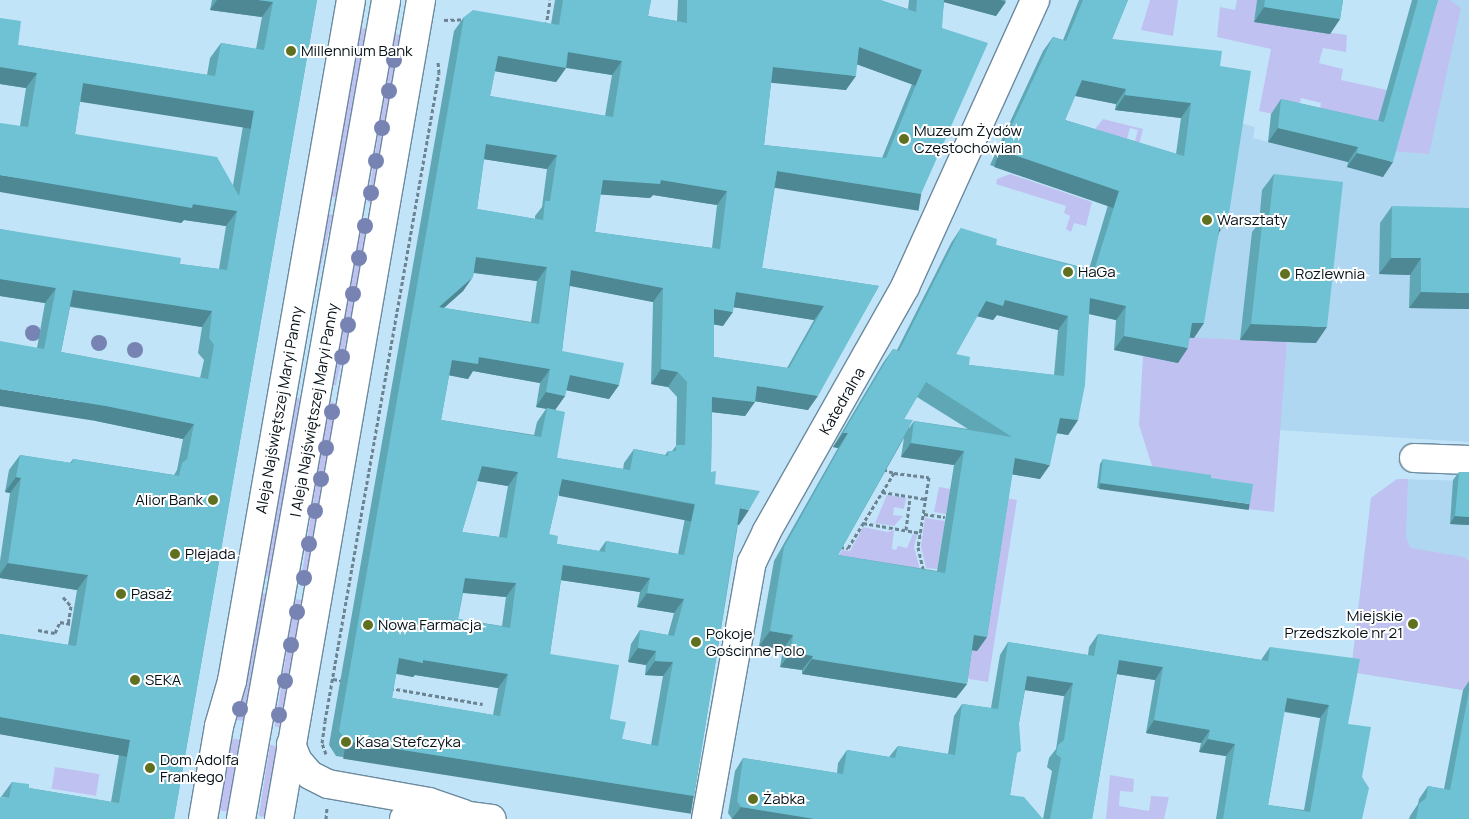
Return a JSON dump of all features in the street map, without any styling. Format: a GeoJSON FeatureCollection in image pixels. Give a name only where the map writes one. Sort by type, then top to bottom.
{"type":"FeatureCollection","features":[{"type":"Feature","properties":{"kind":"street","name":"Aleja Najświętszej Maryi Panny"},"geometry":{"type":"LineString","coordinates":[[203,819],[219,726],[233,671],[351,0]]}},
{"type":"Feature","properties":{"kind":"street"},"geometry":{"type":"LineString","coordinates":[[279,819],[422,0]]}},
{"type":"Feature","properties":{"kind":"street","name":"Katedralna"},"geometry":{"type":"LineString","coordinates":[[706,819],[752,562],[767,531],[905,288],[1036,0]]}},
{"type":"Feature","properties":{"kind":"street","name":"I Aleja Najświętszej Maryi Panny"},"geometry":{"type":"LineString","coordinates":[[241,819],[386,1]]}},
{"type":"Feature","properties":{"kind":"street"},"geometry":{"type":"LineString","coordinates":[[1414,458],[1469,460]]}},
{"type":"Feature","properties":{"kind":"street"},"geometry":{"type":"LineString","coordinates":[[291,744],[298,761],[310,775],[328,784],[430,802],[479,817]]}},
{"type":"Feature","properties":{"kind":"street"},"geometry":{"type":"LineString","coordinates":[[404,819],[446,813],[479,817]]}},
{"type":"Feature","properties":{"kind":"path"},"geometry":{"type":"LineString","coordinates":[[542,30],[547,23],[550,0]]}},
{"type":"Feature","properties":{"kind":"path"},"geometry":{"type":"LineString","coordinates":[[440,21],[472,20]]}},
{"type":"Feature","properties":{"kind":"path"},"geometry":{"type":"LineString","coordinates":[[330,759],[322,743],[437,83],[437,54]]}},
{"type":"Feature","properties":{"kind":"path"},"geometry":{"type":"LineString","coordinates":[[883,469],[894,473],[929,476],[918,547],[925,577]]}},
{"type":"Feature","properties":{"kind":"path"},"geometry":{"type":"LineString","coordinates":[[834,552],[836,547],[848,548],[894,473]]}},
{"type":"Feature","properties":{"kind":"path"},"geometry":{"type":"LineString","coordinates":[[882,492],[926,499]]}},
{"type":"Feature","properties":{"kind":"path"},"geometry":{"type":"LineString","coordinates":[[906,530],[910,497]]}},
{"type":"Feature","properties":{"kind":"path"},"geometry":{"type":"LineString","coordinates":[[924,514],[945,517]]}},
{"type":"Feature","properties":{"kind":"path"},"geometry":{"type":"LineString","coordinates":[[863,523],[921,533]]}},
{"type":"Feature","properties":{"kind":"path"},"geometry":{"type":"LineString","coordinates":[[848,531],[855,536]]}},
{"type":"Feature","properties":{"kind":"path"},"geometry":{"type":"LineString","coordinates":[[38,630],[55,634],[60,622],[69,624],[71,606],[64,596]]}},
{"type":"Feature","properties":{"kind":"path"},"geometry":{"type":"LineString","coordinates":[[333,679],[350,682]]}},
{"type":"Feature","properties":{"kind":"path"},"geometry":{"type":"LineString","coordinates":[[386,688],[483,704]]}},
{"type":"Feature","properties":{"kind":"shaded area"},"geometry":{"type":"Polygon","coordinates":[[[1150,0],[1178,0],[1173,36],[1141,30],[1150,0]]]}},
{"type":"Feature","properties":{"kind":"shaded area"},"geometry":{"type":"Polygon","coordinates":[[[1237,0],[1257,0],[1254,22],[1347,35],[1346,52],[1323,48],[1319,63],[1343,69],[1341,80],[1387,90],[1374,137],[1317,124],[1321,103],[1301,98],[1296,119],[1259,111],[1271,49],[1217,37],[1220,7],[1235,10],[1237,0]]]}},
{"type":"Feature","properties":{"kind":"shaded area"},"geometry":{"type":"Polygon","coordinates":[[[1428,0],[1469,0],[1469,442],[1278,430],[1287,342],[1174,337],[1240,123],[1255,127],[1253,138],[1348,162],[1347,167],[1383,177],[1428,0]]]}},
{"type":"Feature","properties":{"kind":"shaded area"},"geometry":{"type":"Polygon","coordinates":[[[1432,0],[1450,0],[1461,8],[1429,154],[1390,151],[1432,0]]]}},
{"type":"Feature","properties":{"kind":"shaded area"},"geometry":{"type":"Polygon","coordinates":[[[353,27],[366,29],[339,198],[326,196],[353,27]]]}},
{"type":"Feature","properties":{"kind":"shaded area"},"geometry":{"type":"Polygon","coordinates":[[[394,34],[407,36],[380,204],[367,202],[394,34]]]}},
{"type":"Feature","properties":{"kind":"shaded area"},"geometry":{"type":"Polygon","coordinates":[[[1103,119],[1143,129],[1139,145],[1095,129],[1103,119]],[[1130,128],[1127,139],[1135,141],[1138,130],[1130,128]]]}},
{"type":"Feature","properties":{"kind":"shaded area"},"geometry":{"type":"Polygon","coordinates":[[[1010,174],[1092,202],[1086,226],[1074,223],[1071,232],[1066,229],[1070,216],[1064,213],[1066,206],[996,184],[997,179],[1010,174]]]}},
{"type":"Feature","properties":{"kind":"shaded area"},"geometry":{"type":"Polygon","coordinates":[[[320,212],[333,215],[295,379],[282,376],[320,212]]]}},
{"type":"Feature","properties":{"kind":"shaded area"},"geometry":{"type":"Polygon","coordinates":[[[361,219],[374,222],[336,386],[323,383],[361,219]]]}},
{"type":"Feature","properties":{"kind":"shaded area"},"geometry":{"type":"Polygon","coordinates":[[[1182,337],[1287,342],[1274,512],[1247,509],[1250,489],[1213,504],[1205,503],[1208,479],[1154,472],[1139,425],[1143,356],[1179,363],[1182,337]]]}},
{"type":"Feature","properties":{"kind":"shaded area"},"geometry":{"type":"Polygon","coordinates":[[[288,396],[300,398],[272,577],[260,575],[288,396]]]}},
{"type":"Feature","properties":{"kind":"shaded area"},"geometry":{"type":"Polygon","coordinates":[[[329,402],[341,404],[312,584],[301,582],[329,402]]]}},
{"type":"Feature","properties":{"kind":"shaded area","name":"Miejskie Przedszkole nr 21"},"geometry":{"type":"Polygon","coordinates":[[[1397,479],[1469,481],[1469,691],[1351,672],[1371,498],[1397,479]]]}},
{"type":"Feature","properties":{"kind":"shaded area","name":"Miejskie Przedszkole nr 21"},"geometry":{"type":"Polygon","coordinates":[[[1397,479],[1408,479],[1406,537],[1411,548],[1464,557],[1469,561],[1469,691],[1351,672],[1371,498],[1397,479]]]}},
{"type":"Feature","properties":{"kind":"shaded area"},"geometry":{"type":"Polygon","coordinates":[[[939,487],[1017,500],[988,682],[827,656],[831,628],[977,651],[999,506],[949,498],[946,514],[934,512],[939,487]]]}},
{"type":"Feature","properties":{"kind":"shaded area"},"geometry":{"type":"Polygon","coordinates":[[[887,495],[906,498],[904,509],[894,507],[893,515],[903,516],[894,526],[875,523],[887,495]]]}},
{"type":"Feature","properties":{"kind":"shaded area"},"geometry":{"type":"Polygon","coordinates":[[[925,518],[945,521],[937,569],[926,568],[921,546],[925,518]]]}},
{"type":"Feature","properties":{"kind":"shaded area"},"geometry":{"type":"Polygon","coordinates":[[[863,527],[887,532],[894,530],[892,549],[896,550],[898,546],[907,548],[913,534],[917,535],[914,547],[921,574],[837,558],[842,550],[850,551],[863,527]]]}},
{"type":"Feature","properties":{"kind":"shaded area"},"geometry":{"type":"Polygon","coordinates":[[[254,592],[266,594],[246,721],[234,719],[254,592]]]}},
{"type":"Feature","properties":{"kind":"shaded area"},"geometry":{"type":"Polygon","coordinates":[[[295,599],[307,601],[287,728],[275,726],[295,599]]]}},
{"type":"Feature","properties":{"kind":"shaded area"},"geometry":{"type":"Polygon","coordinates":[[[229,738],[241,740],[229,812],[218,810],[229,738]]]}},
{"type":"Feature","properties":{"kind":"shaded area"},"geometry":{"type":"Polygon","coordinates":[[[270,745],[282,747],[271,818],[259,816],[270,745]]]}},
{"type":"Feature","properties":{"kind":"shaded area"},"geometry":{"type":"Polygon","coordinates":[[[55,767],[99,774],[96,796],[52,789],[55,767]]]}},
{"type":"Feature","properties":{"kind":"shaded area"},"geometry":{"type":"Polygon","coordinates":[[[1110,775],[1134,779],[1133,792],[1120,791],[1119,806],[1149,811],[1151,796],[1169,797],[1164,819],[1106,819],[1110,775]]]}},
{"type":"Feature","properties":{"kind":"building"},"geometry":{"type":"Polygon","coordinates":[[[258,0],[317,0],[174,819],[0,819],[0,797],[9,798],[12,782],[29,784],[29,788],[119,803],[130,740],[0,717],[0,634],[76,646],[88,575],[8,563],[21,478],[16,477],[20,455],[72,463],[73,459],[179,476],[182,463],[187,459],[194,424],[106,406],[0,389],[0,341],[44,349],[56,288],[0,279],[0,229],[181,258],[180,264],[227,270],[237,211],[193,204],[192,208],[0,175],[0,123],[28,127],[37,73],[0,67],[0,18],[21,21],[18,45],[215,76],[221,43],[264,50],[273,2],[258,0]],[[83,83],[75,134],[217,157],[239,196],[254,111],[83,83]],[[73,290],[61,352],[208,379],[214,345],[209,338],[212,311],[73,290]]]}},
{"type":"Feature","properties":{"kind":"building"},"geometry":{"type":"Polygon","coordinates":[[[563,0],[651,0],[648,16],[687,23],[687,0],[880,0],[916,12],[917,0],[944,0],[942,28],[988,43],[921,194],[777,171],[762,268],[879,286],[818,396],[757,386],[755,402],[712,397],[711,472],[716,471],[715,484],[760,491],[749,510],[740,508],[694,796],[346,741],[339,731],[464,17],[473,10],[559,25],[563,0]],[[859,47],[856,76],[773,67],[764,145],[886,158],[922,70],[859,47]],[[568,52],[566,68],[498,56],[490,96],[613,117],[622,61],[568,52]],[[486,144],[477,209],[543,220],[545,201],[550,201],[557,155],[486,144]],[[603,180],[595,232],[720,249],[727,191],[661,180],[660,184],[603,180]],[[476,257],[473,277],[439,307],[539,324],[547,267],[476,257]],[[571,270],[562,351],[624,363],[619,385],[570,375],[565,396],[546,392],[550,369],[479,357],[478,364],[452,360],[441,420],[541,437],[547,408],[565,412],[557,458],[630,470],[634,449],[668,456],[668,451],[676,451],[676,445],[685,445],[687,382],[678,372],[661,369],[663,288],[571,270]],[[736,292],[733,312],[714,309],[714,357],[789,368],[824,306],[736,292]],[[482,466],[462,532],[507,538],[518,472],[482,466]],[[562,479],[549,534],[558,536],[557,544],[605,552],[606,541],[684,555],[695,504],[562,479]],[[563,565],[550,654],[619,665],[610,719],[626,722],[622,739],[658,746],[673,662],[655,661],[656,651],[638,648],[640,630],[674,636],[684,599],[647,593],[650,578],[563,565]],[[465,578],[458,619],[510,628],[516,583],[465,578]],[[399,658],[392,698],[500,716],[508,674],[423,660],[423,663],[399,658]]]}},
{"type":"Feature","properties":{"kind":"building"},"geometry":{"type":"Polygon","coordinates":[[[1083,0],[1128,0],[1112,39],[1222,51],[1220,66],[1251,71],[1228,220],[1221,218],[1204,323],[1192,323],[1188,348],[1124,336],[1126,306],[1090,298],[1085,385],[1078,420],[1060,418],[1050,465],[1015,458],[987,637],[974,635],[967,684],[812,659],[813,656],[791,652],[793,635],[770,631],[784,547],[848,433],[843,433],[893,349],[899,351],[961,228],[997,239],[996,245],[1094,271],[1119,191],[1000,150],[1053,37],[1066,41],[1083,0]],[[1082,80],[1065,120],[1184,156],[1191,103],[1125,95],[1126,89],[1082,80]],[[1005,300],[1003,306],[986,301],[956,354],[970,357],[969,365],[1064,376],[1068,316],[1005,300]],[[926,382],[904,419],[913,420],[838,555],[945,573],[964,451],[911,443],[914,421],[1012,437],[926,382]]]}},
{"type":"Feature","properties":{"kind":"building"},"geometry":{"type":"Polygon","coordinates":[[[1265,0],[1343,0],[1340,19],[1264,7],[1265,0]]]}},
{"type":"Feature","properties":{"kind":"building"},"geometry":{"type":"Polygon","coordinates":[[[1418,0],[1438,0],[1393,162],[1357,153],[1358,147],[1278,128],[1281,99],[1384,122],[1418,0]]]}},
{"type":"Feature","properties":{"kind":"building","name":"Rozlewnia"},"geometry":{"type":"Polygon","coordinates":[[[1274,174],[1343,182],[1327,327],[1251,324],[1263,216],[1269,217],[1274,174]]]}},
{"type":"Feature","properties":{"kind":"building","name":"Rozlewnia"},"geometry":{"type":"Polygon","coordinates":[[[1392,206],[1469,208],[1469,293],[1421,292],[1421,258],[1391,258],[1392,206]]]}},
{"type":"Feature","properties":{"kind":"building"},"geometry":{"type":"Polygon","coordinates":[[[1103,459],[1211,475],[1211,478],[1253,484],[1250,504],[1100,483],[1103,459]]]}},
{"type":"Feature","properties":{"kind":"building"},"geometry":{"type":"Polygon","coordinates":[[[1459,472],[1469,472],[1469,517],[1455,516],[1459,472]]]}},
{"type":"Feature","properties":{"kind":"building"},"geometry":{"type":"Polygon","coordinates":[[[1098,634],[1268,661],[1270,647],[1360,659],[1348,724],[1371,727],[1362,777],[1369,788],[1362,819],[1223,819],[1235,744],[1208,739],[1210,730],[1154,720],[1163,667],[1119,660],[1092,819],[1050,819],[1061,758],[1056,754],[1058,745],[1064,740],[1073,683],[1027,676],[1019,723],[1021,751],[1017,753],[1010,795],[1024,797],[1043,819],[815,819],[741,807],[737,801],[743,758],[843,774],[847,750],[895,758],[898,746],[955,755],[962,704],[998,709],[1008,642],[1094,656],[1098,634]],[[1287,698],[1268,805],[1310,812],[1329,705],[1287,698]]]}},
{"type":"Feature","properties":{"kind":"building"},"geometry":{"type":"Polygon","coordinates":[[[1469,691],[1469,819],[1416,819],[1419,804],[1426,798],[1428,786],[1450,790],[1469,691]]]}},
{"type":"Feature","properties":{"kind":"place","name":"Millennium Bank"},"geometry":{"type":"Point","coordinates":[291,51]}},
{"type":"Feature","properties":{"kind":"place","name":"Muzeum Żydów Częstochowian"},"geometry":{"type":"Point","coordinates":[904,139]}},
{"type":"Feature","properties":{"kind":"place","name":"Warsztaty"},"geometry":{"type":"Point","coordinates":[1207,220]}},
{"type":"Feature","properties":{"kind":"place","name":"HaGa"},"geometry":{"type":"Point","coordinates":[1068,272]}},
{"type":"Feature","properties":{"kind":"place","name":"Rozlewnia"},"geometry":{"type":"Point","coordinates":[1285,274]}},
{"type":"Feature","properties":{"kind":"place","name":"Alior Bank"},"geometry":{"type":"Point","coordinates":[213,500]}},
{"type":"Feature","properties":{"kind":"place","name":"Plejada"},"geometry":{"type":"Point","coordinates":[175,554]}},
{"type":"Feature","properties":{"kind":"place","name":"Pasaż"},"geometry":{"type":"Point","coordinates":[121,594]}},
{"type":"Feature","properties":{"kind":"place","name":"Miejskie Przedszkole nr 21"},"geometry":{"type":"Point","coordinates":[1413,624]}},
{"type":"Feature","properties":{"kind":"place","name":"Nowa Farmacja"},"geometry":{"type":"Point","coordinates":[368,625]}},
{"type":"Feature","properties":{"kind":"place","name":"Pokoje Gościnne Polo"},"geometry":{"type":"Point","coordinates":[696,642]}},
{"type":"Feature","properties":{"kind":"place","name":"SEKA"},"geometry":{"type":"Point","coordinates":[135,680]}},
{"type":"Feature","properties":{"kind":"place","name":"Kasa Stefczyka"},"geometry":{"type":"Point","coordinates":[346,742]}},
{"type":"Feature","properties":{"kind":"place","name":"Dom Adolfa Frankego"},"geometry":{"type":"Point","coordinates":[150,768]}},
{"type":"Feature","properties":{"kind":"place","name":"Żabka"},"geometry":{"type":"Point","coordinates":[753,799]}}]}
